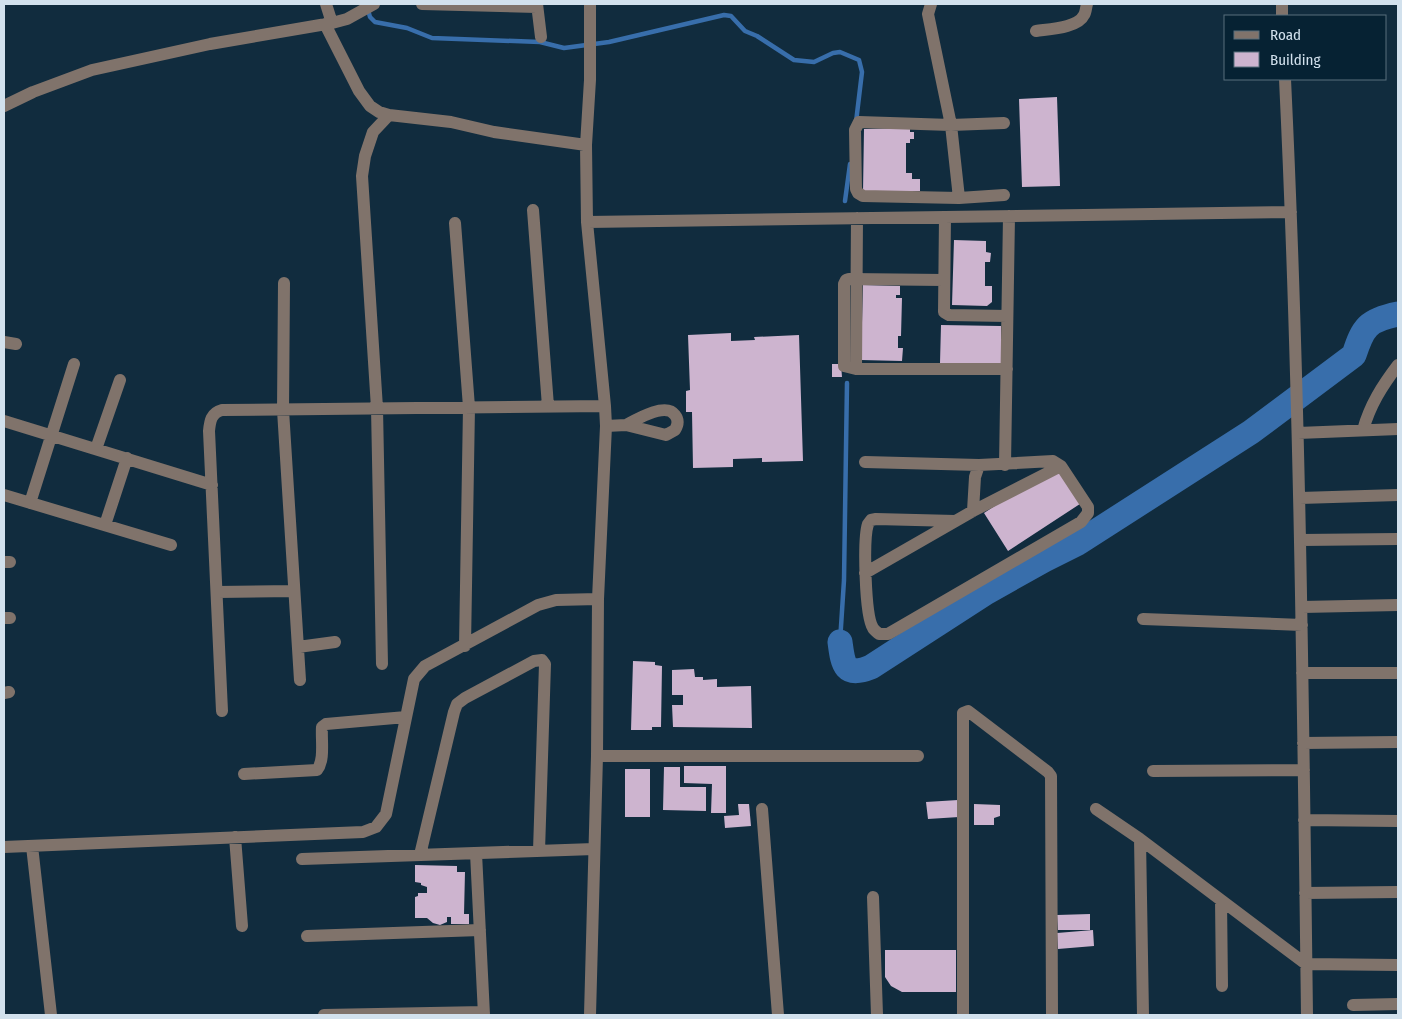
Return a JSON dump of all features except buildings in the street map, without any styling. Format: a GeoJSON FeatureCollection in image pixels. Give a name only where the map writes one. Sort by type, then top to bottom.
{"type":"FeatureCollection","features":[{"type":"Feature","properties":{"kind":"street"},"geometry":{"type":"LineString","coordinates":[[326,4],[328,23],[359,91],[370,106],[379,112],[389,115],[426,118],[494,132],[586,144]]}},
{"type":"Feature","properties":{"kind":"street"},"geometry":{"type":"LineString","coordinates":[[4,106],[33,92],[92,70],[210,44],[347,19],[374,4]]}},
{"type":"Feature","properties":{"kind":"street"},"geometry":{"type":"LineString","coordinates":[[422,4],[537,5],[540,37]]}},
{"type":"Feature","properties":{"kind":"street"},"geometry":{"type":"LineString","coordinates":[[590,4],[590,80],[586,144],[587,222],[606,426],[598,599],[597,756],[590,1015]]}},
{"type":"Feature","properties":{"kind":"street"},"geometry":{"type":"LineString","coordinates":[[931,4],[928,14],[950,125],[959,198]]}},
{"type":"Feature","properties":{"kind":"street"},"geometry":{"type":"LineString","coordinates":[[1036,31],[1078,22],[1084,17],[1087,4]]}},
{"type":"Feature","properties":{"kind":"street"},"geometry":{"type":"LineString","coordinates":[[1285,80],[1301,540],[1307,1015]]}},
{"type":"Feature","properties":{"kind":"street"},"geometry":{"type":"LineString","coordinates":[[382,664],[377,408],[362,176],[365,156],[373,132],[389,115]]}},
{"type":"Feature","properties":{"kind":"street"},"geometry":{"type":"LineString","coordinates":[[1004,123],[950,125],[859,122],[856,125],[856,189],[858,194],[863,196],[959,198],[1004,195]]}},
{"type":"Feature","properties":{"kind":"street"},"geometry":{"type":"LineString","coordinates":[[930,196],[930,217]]}},
{"type":"Feature","properties":{"kind":"street"},"geometry":{"type":"LineString","coordinates":[[533,210],[548,406]]}},
{"type":"Feature","properties":{"kind":"street"},"geometry":{"type":"LineString","coordinates":[[587,222],[1291,212]]}},
{"type":"Feature","properties":{"kind":"street"},"geometry":{"type":"LineString","coordinates":[[1005,464],[1009,216]]}},
{"type":"Feature","properties":{"kind":"street"},"geometry":{"type":"LineString","coordinates":[[946,217],[944,312],[949,315],[1007,316]]}},
{"type":"Feature","properties":{"kind":"street"},"geometry":{"type":"LineString","coordinates":[[857,218],[856,369],[1006,369]]}},
{"type":"Feature","properties":{"kind":"street"},"geometry":{"type":"LineString","coordinates":[[456,223],[468,407],[465,646]]}},
{"type":"Feature","properties":{"kind":"street"},"geometry":{"type":"LineString","coordinates":[[857,279],[944,280]]}},
{"type":"Feature","properties":{"kind":"street"},"geometry":{"type":"LineString","coordinates":[[284,283],[283,410],[300,680]]}},
{"type":"Feature","properties":{"kind":"street"},"geometry":{"type":"LineString","coordinates":[[30,503],[74,364]]}},
{"type":"Feature","properties":{"kind":"street"},"geometry":{"type":"LineString","coordinates":[[1362,430],[1372,403],[1381,386],[1398,365]]}},
{"type":"Feature","properties":{"kind":"street"},"geometry":{"type":"LineString","coordinates":[[96,449],[120,380]]}},
{"type":"Feature","properties":{"kind":"street"},"geometry":{"type":"LineString","coordinates":[[222,711],[209,431],[210,420],[216,412],[222,410],[605,406]]}},
{"type":"Feature","properties":{"kind":"street"},"geometry":{"type":"LineString","coordinates":[[4,421],[212,485]]}},
{"type":"Feature","properties":{"kind":"street"},"geometry":{"type":"LineString","coordinates":[[606,426],[626,425]]}},
{"type":"Feature","properties":{"kind":"street"},"geometry":{"type":"LineString","coordinates":[[1298,427],[1362,430],[1398,429]]}},
{"type":"Feature","properties":{"kind":"street"},"geometry":{"type":"LineString","coordinates":[[105,525],[127,458]]}},
{"type":"Feature","properties":{"kind":"street"},"geometry":{"type":"LineString","coordinates":[[865,462],[980,465],[1053,461],[1061,466],[1088,507],[1086,518],[888,634],[879,634],[871,622],[865,573],[866,528],[871,520],[955,521]]}},
{"type":"Feature","properties":{"kind":"street"},"geometry":{"type":"LineString","coordinates":[[973,511],[975,477],[980,465]]}},
{"type":"Feature","properties":{"kind":"street"},"geometry":{"type":"LineString","coordinates":[[865,573],[973,511],[1061,466]]}},
{"type":"Feature","properties":{"kind":"street"},"geometry":{"type":"LineString","coordinates":[[4,495],[170,545]]}},
{"type":"Feature","properties":{"kind":"street"},"geometry":{"type":"LineString","coordinates":[[1300,498],[1398,495]]}},
{"type":"Feature","properties":{"kind":"street"},"geometry":{"type":"LineString","coordinates":[[1301,540],[1398,539]]}},
{"type":"Feature","properties":{"kind":"street"},"geometry":{"type":"LineString","coordinates":[[217,592],[294,591]]}},
{"type":"Feature","properties":{"kind":"street"},"geometry":{"type":"LineString","coordinates":[[4,847],[363,832],[376,827],[386,814],[414,679],[418,672],[425,666],[538,605],[556,600],[598,599]]}},
{"type":"Feature","properties":{"kind":"street"},"geometry":{"type":"LineString","coordinates":[[1302,607],[1398,605]]}},
{"type":"Feature","properties":{"kind":"street"},"geometry":{"type":"LineString","coordinates":[[1143,619],[1302,625]]}},
{"type":"Feature","properties":{"kind":"street"},"geometry":{"type":"LineString","coordinates":[[298,647],[335,642]]}},
{"type":"Feature","properties":{"kind":"street"},"geometry":{"type":"LineString","coordinates":[[420,855],[457,704],[464,698],[534,661],[542,660],[545,664],[540,851]]}},
{"type":"Feature","properties":{"kind":"street"},"geometry":{"type":"LineString","coordinates":[[1302,673],[1398,673]]}},
{"type":"Feature","properties":{"kind":"street"},"geometry":{"type":"LineString","coordinates":[[963,1015],[963,713],[968,711],[1051,776],[1052,1015]]}},
{"type":"Feature","properties":{"kind":"street"},"geometry":{"type":"LineString","coordinates":[[244,774],[317,770],[320,768],[321,761],[322,727],[326,724],[406,718]]}},
{"type":"Feature","properties":{"kind":"street"},"geometry":{"type":"LineString","coordinates":[[1303,744],[1398,742]]}},
{"type":"Feature","properties":{"kind":"street"},"geometry":{"type":"LineString","coordinates":[[597,756],[918,756]]}},
{"type":"Feature","properties":{"kind":"street"},"geometry":{"type":"LineString","coordinates":[[1154,771],[1304,770]]}},
{"type":"Feature","properties":{"kind":"street"},"geometry":{"type":"LineString","coordinates":[[762,809],[778,1015]]}},
{"type":"Feature","properties":{"kind":"street"},"geometry":{"type":"LineString","coordinates":[[1096,809],[1140,839],[1306,964],[1398,965]]}},
{"type":"Feature","properties":{"kind":"street"},"geometry":{"type":"LineString","coordinates":[[1304,820],[1398,821]]}},
{"type":"Feature","properties":{"kind":"street"},"geometry":{"type":"LineString","coordinates":[[235,837],[242,926]]}},
{"type":"Feature","properties":{"kind":"street"},"geometry":{"type":"LineString","coordinates":[[1140,839],[1143,1015]]}},
{"type":"Feature","properties":{"kind":"street"},"geometry":{"type":"LineString","coordinates":[[32,846],[51,1015]]}},
{"type":"Feature","properties":{"kind":"street"},"geometry":{"type":"LineString","coordinates":[[302,859],[594,849]]}},
{"type":"Feature","properties":{"kind":"street"},"geometry":{"type":"LineString","coordinates":[[324,1015],[484,1013],[476,853]]}},
{"type":"Feature","properties":{"kind":"street"},"geometry":{"type":"LineString","coordinates":[[1306,893],[1398,892]]}},
{"type":"Feature","properties":{"kind":"street"},"geometry":{"type":"LineString","coordinates":[[873,897],[877,1015]]}},
{"type":"Feature","properties":{"kind":"street"},"geometry":{"type":"LineString","coordinates":[[1221,900],[1222,986]]}},
{"type":"Feature","properties":{"kind":"street"},"geometry":{"type":"LineString","coordinates":[[307,936],[480,930]]}},
{"type":"Feature","properties":{"kind":"street"},"geometry":{"type":"LineString","coordinates":[[1353,1005],[1398,1004]]}},
{"type":"Feature","properties":{"kind":"waterway"},"geometry":{"type":"LineString","coordinates":[[368,10],[370,17],[375,22],[407,28],[432,38],[540,42],[564,48],[609,42],[724,15],[731,16],[745,31],[757,36],[794,60],[814,62],[833,53],[840,52],[859,60],[862,72],[856,122]]}},
{"type":"Feature","properties":{"kind":"waterway"},"geometry":{"type":"LineString","coordinates":[[845,201],[850,164]]}},
{"type":"Feature","properties":{"kind":"waterway"},"geometry":{"type":"LineString","coordinates":[[840,642],[842,657],[846,667],[855,671],[871,667],[987,592],[1078,543],[1251,432],[1354,355],[1360,338],[1368,326],[1380,319],[1398,314]]}},
{"type":"Feature","properties":{"kind":"waterway"},"geometry":{"type":"LineString","coordinates":[[840,642],[844,580],[847,383]]}}]}
